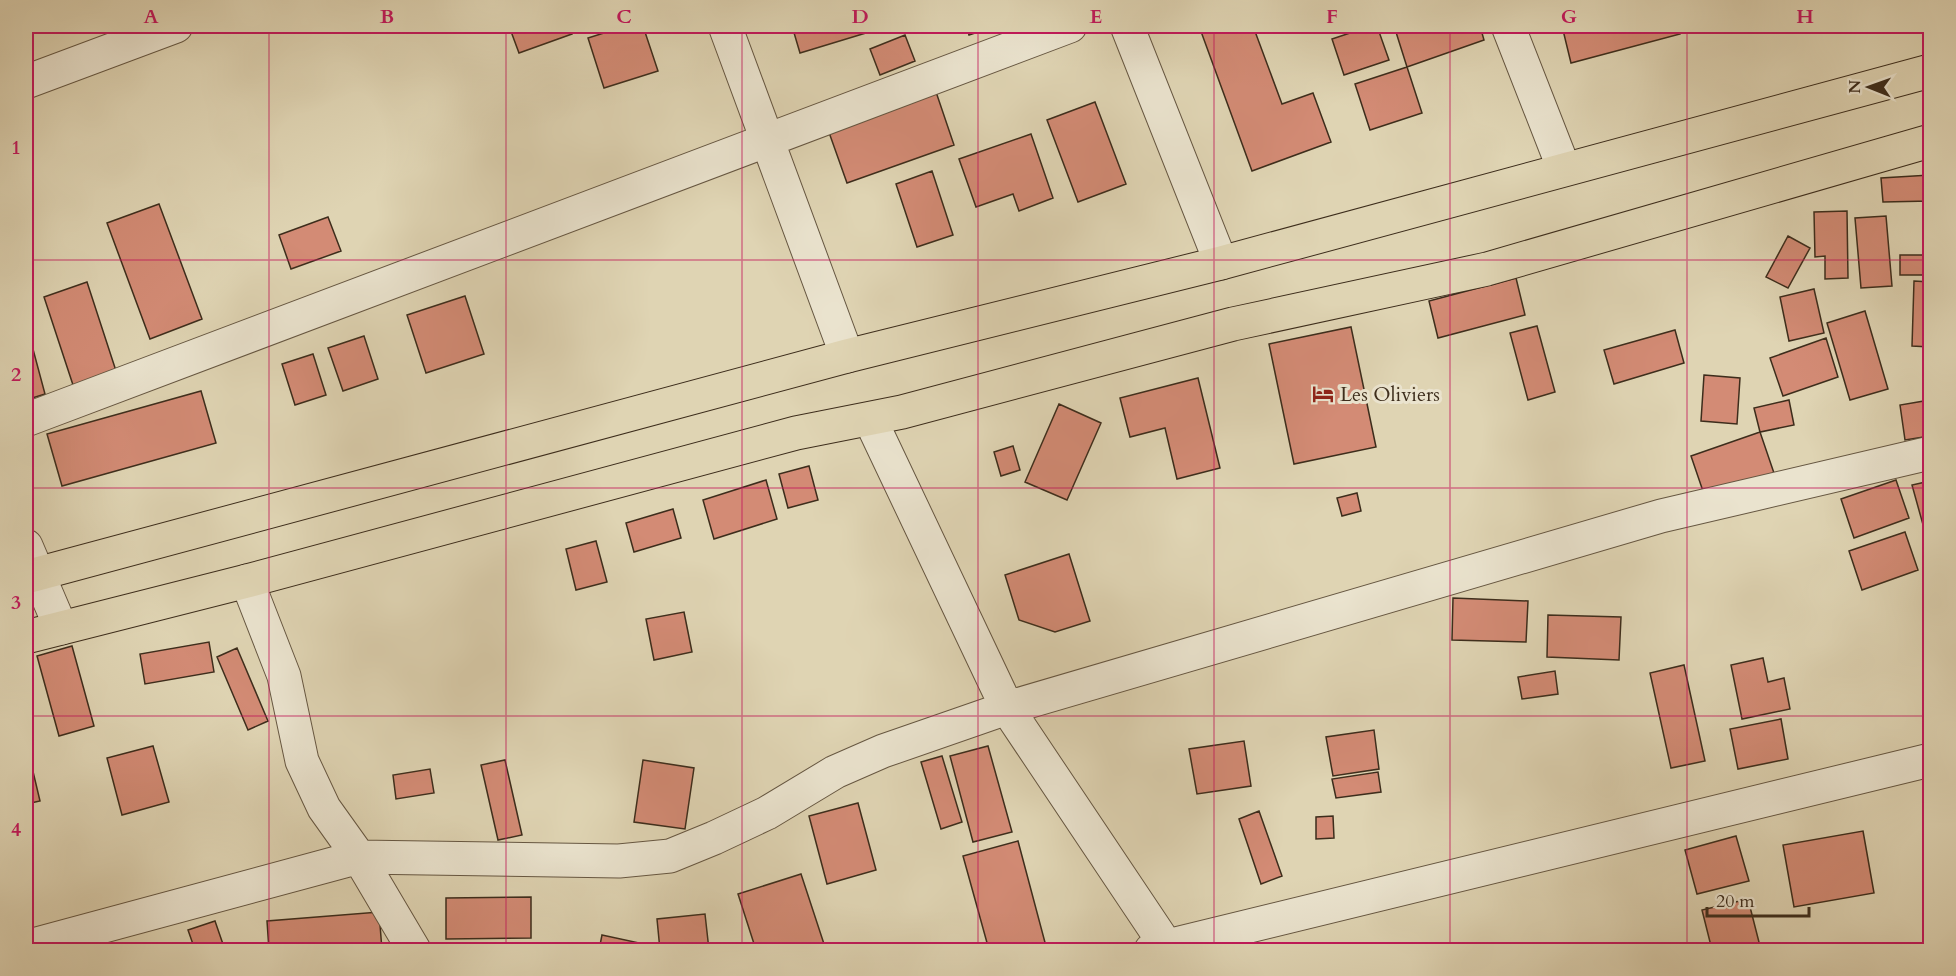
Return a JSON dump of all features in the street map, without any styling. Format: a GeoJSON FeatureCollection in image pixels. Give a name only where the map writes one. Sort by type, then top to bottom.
{"type":"FeatureCollection","features":[{"type":"Feature","properties":{"kind":"highway"},"geometry":{"type":"LineString","coordinates":[[29,565],[1221,263],[1930,71]]}},
{"type":"Feature","properties":{"kind":"highway"},"geometry":{"type":"LineString","coordinates":[[26,636],[247,581],[796,433],[870,419],[1233,324],[1487,269],[1930,141]]}},
{"type":"Feature","properties":{"kind":"street"},"geometry":{"type":"LineString","coordinates":[[26,82],[176,26]]}},
{"type":"Feature","properties":{"kind":"street"},"geometry":{"type":"LineString","coordinates":[[725,26],[847,356]]}},
{"type":"Feature","properties":{"kind":"street"},"geometry":{"type":"LineString","coordinates":[[26,420],[1070,26]]}},
{"type":"Feature","properties":{"kind":"street"},"geometry":{"type":"LineString","coordinates":[[1127,26],[1221,263]]}},
{"type":"Feature","properties":{"kind":"street"},"geometry":{"type":"LineString","coordinates":[[1508,26],[1564,169]]}},
{"type":"Feature","properties":{"kind":"street"},"geometry":{"type":"LineString","coordinates":[[870,419],[1007,708],[1162,949],[1930,760]]}},
{"type":"Feature","properties":{"kind":"street"},"geometry":{"type":"LineString","coordinates":[[26,946],[359,857],[619,861],[670,856],[767,813],[835,772],[883,751],[1007,708],[1661,516],[1930,453]]}},
{"type":"Feature","properties":{"kind":"street"},"geometry":{"type":"LineString","coordinates":[[29,565],[61,628]]}},
{"type":"Feature","properties":{"kind":"street"},"geometry":{"type":"LineString","coordinates":[[247,581],[284,676],[302,761],[324,808],[359,857],[414,951]]}},
{"type":"Feature","properties":{"kind":"building"},"geometry":{"type":"Polygon","coordinates":[[[509,26],[569,26],[572,34],[519,53],[509,26]]]}},
{"type":"Feature","properties":{"kind":"building"},"geometry":{"type":"Polygon","coordinates":[[[626,26],[643,26],[658,71],[604,88],[588,38],[626,26]]]}},
{"type":"Feature","properties":{"kind":"building"},"geometry":{"type":"Polygon","coordinates":[[[792,26],[864,26],[866,33],[800,53],[792,26]]]}},
{"type":"Feature","properties":{"kind":"building"},"geometry":{"type":"Polygon","coordinates":[[[966,26],[989,26],[990,28],[969,35],[966,26]]]}},
{"type":"Feature","properties":{"kind":"building"},"geometry":{"type":"Polygon","coordinates":[[[1199,26],[1253,26],[1282,104],[1313,93],[1331,142],[1252,171],[1199,26]]]}},
{"type":"Feature","properties":{"kind":"building"},"geometry":{"type":"Polygon","coordinates":[[[1377,26],[1389,60],[1344,75],[1332,39],[1377,26]]]}},
{"type":"Feature","properties":{"kind":"building"},"geometry":{"type":"Polygon","coordinates":[[[1406,26],[1480,26],[1484,40],[1407,67],[1395,29],[1406,26]]]}},
{"type":"Feature","properties":{"kind":"building"},"geometry":{"type":"Polygon","coordinates":[[[1562,26],[1678,26],[1680,34],[1571,63],[1562,26]]]}},
{"type":"Feature","properties":{"kind":"building"},"geometry":{"type":"Polygon","coordinates":[[[905,35],[915,61],[880,75],[870,49],[905,35]]]}},
{"type":"Feature","properties":{"kind":"building"},"geometry":{"type":"Polygon","coordinates":[[[1407,67],[1422,113],[1370,130],[1355,84],[1407,67]]]}},
{"type":"Feature","properties":{"kind":"building"},"geometry":{"type":"Polygon","coordinates":[[[934,86],[954,145],[847,183],[826,124],[934,86]]]}},
{"type":"Feature","properties":{"kind":"building"},"geometry":{"type":"Polygon","coordinates":[[[1095,102],[1126,184],[1078,202],[1047,120],[1095,102]]]}},
{"type":"Feature","properties":{"kind":"building"},"geometry":{"type":"Polygon","coordinates":[[[1031,134],[1053,198],[1019,211],[1013,194],[976,207],[959,159],[1031,134]]]}},
{"type":"Feature","properties":{"kind":"building"},"geometry":{"type":"Polygon","coordinates":[[[932,171],[953,235],[917,247],[896,184],[932,171]]]}},
{"type":"Feature","properties":{"kind":"building"},"geometry":{"type":"Polygon","coordinates":[[[1930,175],[1930,201],[1883,202],[1881,178],[1930,175]]]}},
{"type":"Feature","properties":{"kind":"building"},"geometry":{"type":"Polygon","coordinates":[[[159,204],[202,319],[150,339],[107,223],[159,204]]]}},
{"type":"Feature","properties":{"kind":"building"},"geometry":{"type":"Polygon","coordinates":[[[1847,211],[1848,278],[1825,279],[1825,256],[1815,257],[1814,212],[1847,211]]]}},
{"type":"Feature","properties":{"kind":"building"},"geometry":{"type":"Polygon","coordinates":[[[1886,216],[1892,286],[1861,288],[1855,218],[1886,216]]]}},
{"type":"Feature","properties":{"kind":"building"},"geometry":{"type":"Polygon","coordinates":[[[328,217],[341,251],[291,269],[279,235],[328,217]]]}},
{"type":"Feature","properties":{"kind":"building"},"geometry":{"type":"Polygon","coordinates":[[[1788,236],[1810,248],[1788,288],[1766,277],[1788,236]]]}},
{"type":"Feature","properties":{"kind":"building"},"geometry":{"type":"Polygon","coordinates":[[[1900,255],[1930,255],[1930,275],[1900,275],[1900,255]]]}},
{"type":"Feature","properties":{"kind":"building"},"geometry":{"type":"Polygon","coordinates":[[[1516,278],[1525,315],[1438,338],[1429,301],[1516,278]]]}},
{"type":"Feature","properties":{"kind":"building"},"geometry":{"type":"Polygon","coordinates":[[[1914,281],[1930,282],[1930,347],[1912,346],[1914,281]]]}},
{"type":"Feature","properties":{"kind":"building"},"geometry":{"type":"Polygon","coordinates":[[[87,282],[118,377],[75,391],[44,297],[87,282]]]}},
{"type":"Feature","properties":{"kind":"building"},"geometry":{"type":"Polygon","coordinates":[[[1814,289],[1824,333],[1789,341],[1780,297],[1814,289]]]}},
{"type":"Feature","properties":{"kind":"building"},"geometry":{"type":"Polygon","coordinates":[[[465,296],[484,354],[426,373],[407,315],[465,296]]]}},
{"type":"Feature","properties":{"kind":"building"},"geometry":{"type":"Polygon","coordinates":[[[1865,311],[1888,389],[1850,400],[1827,323],[1865,311]]]}},
{"type":"Feature","properties":{"kind":"building"},"geometry":{"type":"Polygon","coordinates":[[[26,323],[45,394],[26,400],[26,323]]]}},
{"type":"Feature","properties":{"kind":"building"},"geometry":{"type":"Polygon","coordinates":[[[1537,326],[1555,392],[1528,400],[1510,333],[1537,326]]]}},
{"type":"Feature","properties":{"kind":"building"},"geometry":{"type":"Polygon","coordinates":[[[1351,327],[1376,447],[1294,464],[1269,344],[1351,327]]]}},
{"type":"Feature","properties":{"kind":"building"},"geometry":{"type":"Polygon","coordinates":[[[1675,330],[1684,363],[1614,384],[1604,350],[1675,330]]]}},
{"type":"Feature","properties":{"kind":"building"},"geometry":{"type":"Polygon","coordinates":[[[364,336],[378,379],[343,391],[328,348],[364,336]]]}},
{"type":"Feature","properties":{"kind":"building"},"geometry":{"type":"Polygon","coordinates":[[[1826,338],[1838,377],[1783,396],[1770,358],[1826,338]]]}},
{"type":"Feature","properties":{"kind":"building"},"geometry":{"type":"Polygon","coordinates":[[[313,354],[326,395],[295,405],[282,364],[313,354]]]}},
{"type":"Feature","properties":{"kind":"building"},"geometry":{"type":"Polygon","coordinates":[[[1704,375],[1740,378],[1737,424],[1701,421],[1704,375]]]}},
{"type":"Feature","properties":{"kind":"building"},"geometry":{"type":"Polygon","coordinates":[[[1198,378],[1220,468],[1177,479],[1165,428],[1130,437],[1120,398],[1198,378]]]}},
{"type":"Feature","properties":{"kind":"building"},"geometry":{"type":"Polygon","coordinates":[[[201,391],[216,443],[62,486],[47,434],[201,391]]]}},
{"type":"Feature","properties":{"kind":"building"},"geometry":{"type":"Polygon","coordinates":[[[1789,400],[1794,425],[1760,432],[1754,408],[1789,400]]]}},
{"type":"Feature","properties":{"kind":"building"},"geometry":{"type":"Polygon","coordinates":[[[1930,400],[1930,436],[1905,440],[1900,405],[1930,400]]]}},
{"type":"Feature","properties":{"kind":"building"},"geometry":{"type":"Polygon","coordinates":[[[1059,404],[1101,423],[1067,500],[1025,482],[1059,404]]]}},
{"type":"Feature","properties":{"kind":"building"},"geometry":{"type":"Polygon","coordinates":[[[1760,432],[1775,476],[1706,500],[1691,456],[1760,432]]]}},
{"type":"Feature","properties":{"kind":"building"},"geometry":{"type":"Polygon","coordinates":[[[1013,446],[1020,470],[1001,476],[994,452],[1013,446]]]}},
{"type":"Feature","properties":{"kind":"building"},"geometry":{"type":"Polygon","coordinates":[[[809,466],[818,500],[788,508],[779,474],[809,466]]]}},
{"type":"Feature","properties":{"kind":"building"},"geometry":{"type":"Polygon","coordinates":[[[766,480],[777,519],[714,539],[703,500],[766,480]]]}},
{"type":"Feature","properties":{"kind":"building"},"geometry":{"type":"Polygon","coordinates":[[[1896,480],[1909,518],[1854,538],[1841,499],[1896,480]]]}},
{"type":"Feature","properties":{"kind":"building"},"geometry":{"type":"Polygon","coordinates":[[[1930,481],[1930,531],[1925,532],[1912,485],[1930,481]]]}},
{"type":"Feature","properties":{"kind":"building"},"geometry":{"type":"Polygon","coordinates":[[[1357,493],[1361,511],[1342,516],[1337,498],[1357,493]]]}},
{"type":"Feature","properties":{"kind":"building"},"geometry":{"type":"Polygon","coordinates":[[[673,509],[681,538],[634,552],[626,523],[673,509]]]}},
{"type":"Feature","properties":{"kind":"building"},"geometry":{"type":"Polygon","coordinates":[[[1905,532],[1918,570],[1862,590],[1849,551],[1905,532]]]}},
{"type":"Feature","properties":{"kind":"building"},"geometry":{"type":"Polygon","coordinates":[[[596,541],[607,582],[576,590],[566,549],[596,541]]]}},
{"type":"Feature","properties":{"kind":"building"},"geometry":{"type":"Polygon","coordinates":[[[1069,554],[1090,621],[1055,632],[1019,620],[1005,575],[1069,554]]]}},
{"type":"Feature","properties":{"kind":"building"},"geometry":{"type":"Polygon","coordinates":[[[1453,598],[1528,601],[1526,642],[1452,640],[1453,598]]]}},
{"type":"Feature","properties":{"kind":"building"},"geometry":{"type":"Polygon","coordinates":[[[684,612],[692,652],[654,660],[646,619],[684,612]]]}},
{"type":"Feature","properties":{"kind":"building"},"geometry":{"type":"Polygon","coordinates":[[[1548,615],[1621,617],[1619,660],[1547,657],[1548,615]]]}},
{"type":"Feature","properties":{"kind":"building"},"geometry":{"type":"Polygon","coordinates":[[[209,642],[214,672],[145,684],[140,654],[209,642]]]}},
{"type":"Feature","properties":{"kind":"building"},"geometry":{"type":"Polygon","coordinates":[[[72,646],[94,726],[59,736],[37,656],[72,646]]]}},
{"type":"Feature","properties":{"kind":"building"},"geometry":{"type":"Polygon","coordinates":[[[237,648],[268,721],[248,730],[217,657],[237,648]]]}},
{"type":"Feature","properties":{"kind":"building"},"geometry":{"type":"Polygon","coordinates":[[[1763,658],[1768,682],[1784,678],[1790,709],[1742,719],[1731,665],[1763,658]]]}},
{"type":"Feature","properties":{"kind":"building"},"geometry":{"type":"Polygon","coordinates":[[[1684,665],[1705,761],[1671,768],[1650,673],[1684,665]]]}},
{"type":"Feature","properties":{"kind":"building"},"geometry":{"type":"Polygon","coordinates":[[[1555,671],[1558,694],[1522,699],[1518,677],[1555,671]]]}},
{"type":"Feature","properties":{"kind":"building"},"geometry":{"type":"Polygon","coordinates":[[[1781,719],[1788,759],[1738,769],[1730,729],[1781,719]]]}},
{"type":"Feature","properties":{"kind":"building"},"geometry":{"type":"Polygon","coordinates":[[[1374,730],[1379,769],[1333,776],[1326,737],[1374,730]]]}},
{"type":"Feature","properties":{"kind":"building"},"geometry":{"type":"Polygon","coordinates":[[[1244,741],[1251,786],[1197,794],[1189,749],[1244,741]]]}},
{"type":"Feature","properties":{"kind":"building"},"geometry":{"type":"Polygon","coordinates":[[[26,742],[40,801],[26,804],[26,742]]]}},
{"type":"Feature","properties":{"kind":"building"},"geometry":{"type":"Polygon","coordinates":[[[153,746],[169,802],[122,815],[107,758],[153,746]]]}},
{"type":"Feature","properties":{"kind":"building"},"geometry":{"type":"Polygon","coordinates":[[[988,746],[1012,832],[973,842],[950,756],[988,746]]]}},
{"type":"Feature","properties":{"kind":"building"},"geometry":{"type":"Polygon","coordinates":[[[942,756],[962,822],[941,829],[921,762],[942,756]]]}},
{"type":"Feature","properties":{"kind":"building"},"geometry":{"type":"Polygon","coordinates":[[[505,760],[522,835],[498,840],[481,765],[505,760]]]}},
{"type":"Feature","properties":{"kind":"building"},"geometry":{"type":"Polygon","coordinates":[[[643,760],[694,768],[685,829],[634,822],[643,760]]]}},
{"type":"Feature","properties":{"kind":"building"},"geometry":{"type":"Polygon","coordinates":[[[430,769],[434,793],[396,799],[393,775],[430,769]]]}},
{"type":"Feature","properties":{"kind":"building"},"geometry":{"type":"Polygon","coordinates":[[[1378,772],[1381,792],[1336,798],[1332,779],[1378,772]]]}},
{"type":"Feature","properties":{"kind":"building"},"geometry":{"type":"Polygon","coordinates":[[[858,803],[876,870],[827,884],[809,816],[858,803]]]}},
{"type":"Feature","properties":{"kind":"building"},"geometry":{"type":"Polygon","coordinates":[[[1259,811],[1282,876],[1261,884],[1239,819],[1259,811]]]}},
{"type":"Feature","properties":{"kind":"building"},"geometry":{"type":"Polygon","coordinates":[[[1333,816],[1334,838],[1316,839],[1316,817],[1333,816]]]}},
{"type":"Feature","properties":{"kind":"building"},"geometry":{"type":"Polygon","coordinates":[[[1863,831],[1874,893],[1794,907],[1783,845],[1863,831]]]}},
{"type":"Feature","properties":{"kind":"building"},"geometry":{"type":"Polygon","coordinates":[[[1736,836],[1749,881],[1697,894],[1685,850],[1736,836]]]}},
{"type":"Feature","properties":{"kind":"building"},"geometry":{"type":"Polygon","coordinates":[[[1018,841],[1047,950],[989,950],[963,856],[1018,841]]]}},
{"type":"Feature","properties":{"kind":"building"},"geometry":{"type":"Polygon","coordinates":[[[801,874],[826,950],[756,950],[738,894],[801,874]]]}},
{"type":"Feature","properties":{"kind":"building"},"geometry":{"type":"Polygon","coordinates":[[[531,897],[531,938],[446,939],[446,898],[531,897]]]}},
{"type":"Feature","properties":{"kind":"building"},"geometry":{"type":"Polygon","coordinates":[[[1748,899],[1761,950],[1712,950],[1702,910],[1748,899]]]}},
{"type":"Feature","properties":{"kind":"building"},"geometry":{"type":"Polygon","coordinates":[[[379,912],[382,950],[269,950],[267,921],[379,912]]]}},
{"type":"Feature","properties":{"kind":"building"},"geometry":{"type":"Polygon","coordinates":[[[705,914],[709,950],[660,950],[657,919],[705,914]]]}},
{"type":"Feature","properties":{"kind":"building"},"geometry":{"type":"Polygon","coordinates":[[[215,921],[225,950],[195,950],[188,930],[215,921]]]}},
{"type":"Feature","properties":{"kind":"building"},"geometry":{"type":"Polygon","coordinates":[[[602,935],[644,944],[643,950],[599,950],[602,935]]]}},
{"type":"Feature","properties":{"kind":"place","name":"Les Oliviers"},"geometry":{"type":"Point","coordinates":[1323,394]}}]}
